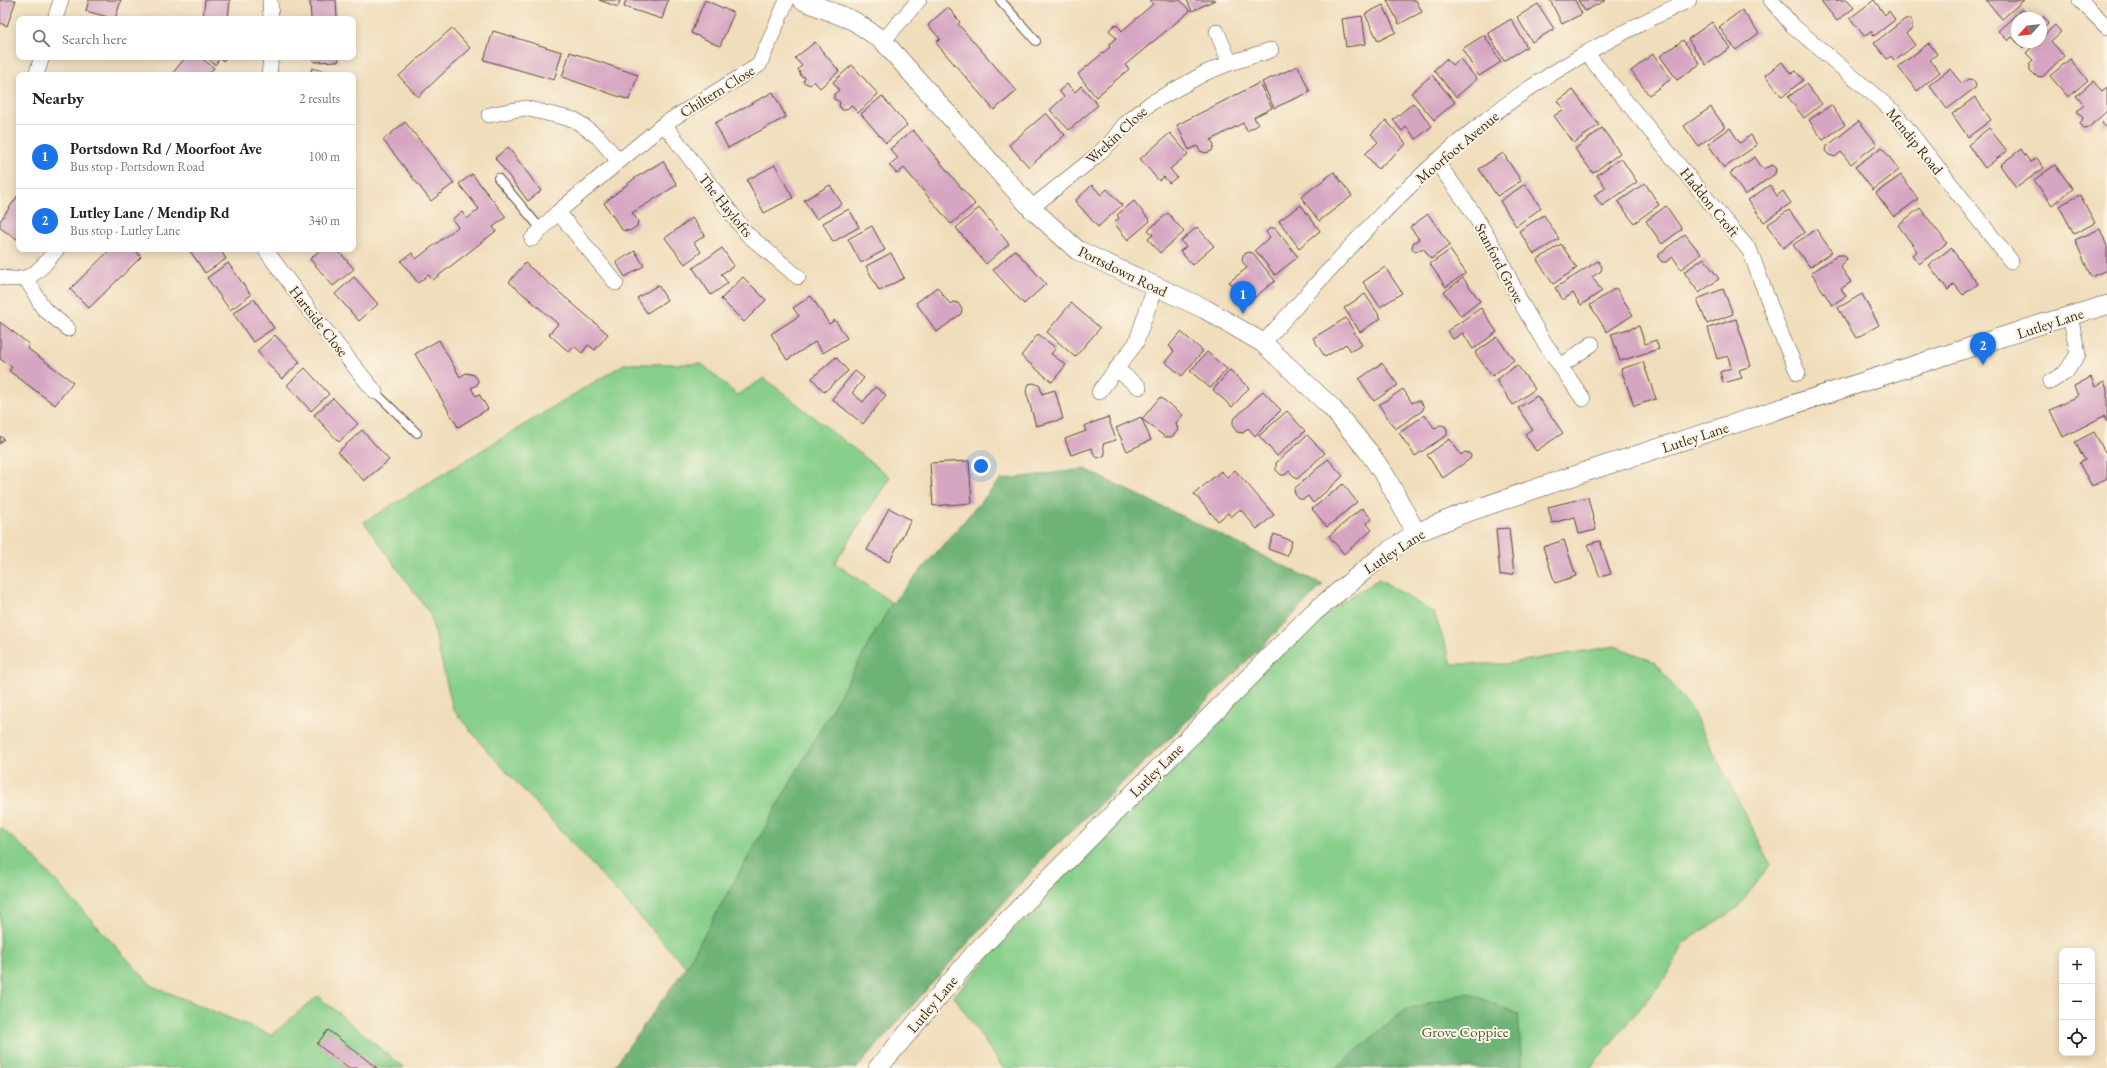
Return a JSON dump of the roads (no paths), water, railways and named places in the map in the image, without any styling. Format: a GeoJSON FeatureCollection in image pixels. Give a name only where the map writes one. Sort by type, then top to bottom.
{"type":"FeatureCollection","features":[{"type":"Feature","properties":{"kind":"street"},"geometry":{"type":"LineString","coordinates":[[56,16],[61,0]]}},
{"type":"Feature","properties":{"kind":"street"},"geometry":{"type":"LineString","coordinates":[[270,0],[271,16]]}},
{"type":"Feature","properties":{"kind":"street","name":"Chiltern Close"},"geometry":{"type":"LineString","coordinates":[[536,234],[558,212],[664,124],[759,65],[788,0]]}},
{"type":"Feature","properties":{"kind":"street","name":"Portsdown Road"},"geometry":{"type":"LineString","coordinates":[[802,0],[854,21],[883,41],[1030,208],[1077,250],[1205,309],[1263,343],[1332,408],[1368,451],[1386,477],[1416,533]]}},
{"type":"Feature","properties":{"kind":"street"},"geometry":{"type":"LineString","coordinates":[[883,41],[918,0]]}},
{"type":"Feature","properties":{"kind":"street","name":"Moorfoot Avenue"},"geometry":{"type":"LineString","coordinates":[[1263,343],[1372,223],[1436,161],[1478,126],[1526,91],[1586,53],[1650,18],[1689,0]]}},
{"type":"Feature","properties":{"kind":"street","name":"Mendip Road"},"geometry":{"type":"LineString","coordinates":[[1771,0],[1792,25],[1894,112],[2011,261]]}},
{"type":"Feature","properties":{"kind":"street"},"geometry":{"type":"LineString","coordinates":[[2080,0],[2107,27]]}},
{"type":"Feature","properties":{"kind":"street"},"geometry":{"type":"LineString","coordinates":[[1217,32],[1230,63]]}},
{"type":"Feature","properties":{"kind":"street","name":"Wrekin Close"},"geometry":{"type":"LineString","coordinates":[[1030,208],[1095,157],[1124,125],[1151,104],[1205,73],[1230,63],[1271,50]]}},
{"type":"Feature","properties":{"kind":"street","name":"Haddon Croft"},"geometry":{"type":"LineString","coordinates":[[1586,53],[1750,251],[1780,332],[1798,373]]}},
{"type":"Feature","properties":{"kind":"street"},"geometry":{"type":"LineString","coordinates":[[37,72],[41,60]]}},
{"type":"Feature","properties":{"kind":"street"},"geometry":{"type":"LineString","coordinates":[[269,72],[271,60]]}},
{"type":"Feature","properties":{"kind":"street"},"geometry":{"type":"LineString","coordinates":[[489,114],[525,108],[575,120],[598,137],[619,161]]}},
{"type":"Feature","properties":{"kind":"street","name":"The Haylofts"},"geometry":{"type":"LineString","coordinates":[[664,124],[747,234],[798,278]]}},
{"type":"Feature","properties":{"kind":"street","name":"Stanford Grove"},"geometry":{"type":"LineString","coordinates":[[1436,161],[1470,208],[1498,254],[1520,301],[1583,399]]}},
{"type":"Feature","properties":{"kind":"street"},"geometry":{"type":"LineString","coordinates":[[558,212],[616,283]]}},
{"type":"Feature","properties":{"kind":"street"},"geometry":{"type":"LineString","coordinates":[[0,278],[12,281],[26,278],[38,272],[55,252]]}},
{"type":"Feature","properties":{"kind":"street","name":"Hartside Close"},"geometry":{"type":"LineString","coordinates":[[267,252],[313,315],[375,392]]}},
{"type":"Feature","properties":{"kind":"street"},"geometry":{"type":"LineString","coordinates":[[26,278],[43,308],[68,329]]}},
{"type":"Feature","properties":{"kind":"street"},"geometry":{"type":"LineString","coordinates":[[1099,392],[1136,343],[1155,287]]}},
{"type":"Feature","properties":{"kind":"street","name":"Lutley Lane"},"geometry":{"type":"LineString","coordinates":[[878,1068],[976,952],[1314,612],[1383,556],[1416,533],[1462,514],[1585,472],[2107,305]]}},
{"type":"Feature","properties":{"kind":"street"},"geometry":{"type":"LineString","coordinates":[[2050,382],[2066,372],[2078,354],[2070,316]]}},
{"type":"Feature","properties":{"kind":"street"},"geometry":{"type":"LineString","coordinates":[[1562,366],[1592,344]]}},
{"type":"Feature","properties":{"kind":"street"},"geometry":{"type":"LineString","coordinates":[[1116,369],[1139,387]]}},
{"type":"Feature","properties":{"kind":"lane"},"geometry":{"type":"LineString","coordinates":[[1000,0],[1036,41]]}},
{"type":"Feature","properties":{"kind":"lane"},"geometry":{"type":"LineString","coordinates":[[498,178],[536,234]]}},
{"type":"Feature","properties":{"kind":"lane"},"geometry":{"type":"LineString","coordinates":[[375,392],[418,433]]}},
{"type":"Feature","properties":{"kind":"place","name":"Portsdown Rd / Moorfoot Ave"},"geometry":{"type":"Point","coordinates":[1243,314]}},
{"type":"Feature","properties":{"kind":"place","name":"Lutley Lane / Mendip Rd"},"geometry":{"type":"Point","coordinates":[1983,365]}},
{"type":"Feature","properties":{"kind":"park label","name":"Grove Coppice"},"geometry":{"type":"Point","coordinates":[1465,1031]}}]}
